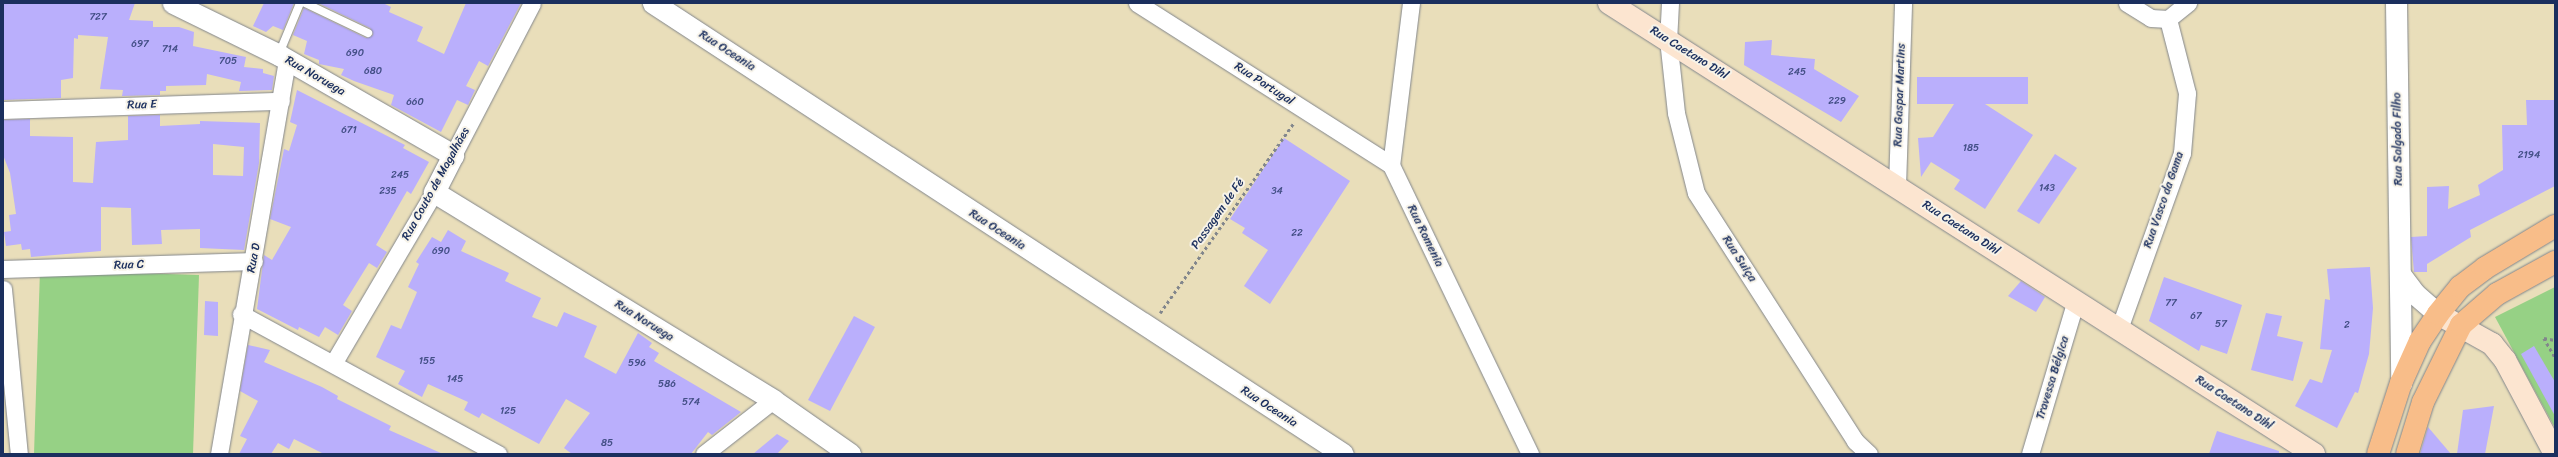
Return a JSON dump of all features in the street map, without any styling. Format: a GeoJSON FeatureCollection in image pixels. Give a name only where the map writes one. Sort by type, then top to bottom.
{"type":"FeatureCollection","features":[{"type":"Feature","properties":{"kind":"main road","name":"Rua Caetano Dihl"},"geometry":{"type":"LineString","coordinates":[[1609,3],[1668,39],[1897,186],[2075,303],[2119,329],[2314,454]]}},
{"type":"Feature","properties":{"kind":"main road"},"geometry":{"type":"LineString","coordinates":[[2378,454],[2401,384],[2420,342],[2438,314],[2460,287],[2485,268],[2555,226]]}},
{"type":"Feature","properties":{"kind":"main road"},"geometry":{"type":"LineString","coordinates":[[2407,454],[2423,402],[2462,325],[2497,294],[2555,262]]}},
{"type":"Feature","properties":{"kind":"main road"},"geometry":{"type":"LineString","coordinates":[[2438,314],[2462,325],[2492,344],[2506,360],[2554,454]]}},
{"type":"Feature","properties":{"kind":"street","name":"Rua Noruega"},"geometry":{"type":"LineString","coordinates":[[173,3],[283,58],[453,155]]}},
{"type":"Feature","properties":{"kind":"street","name":"Rua Couto de Magalhães"},"geometry":{"type":"LineString","coordinates":[[334,362],[434,192],[532,3]]}},
{"type":"Feature","properties":{"kind":"street","name":"Rua Oceania"},"geometry":{"type":"LineString","coordinates":[[653,3],[1149,330],[1343,454]]}},
{"type":"Feature","properties":{"kind":"street","name":"Rua Portugal"},"geometry":{"type":"LineString","coordinates":[[1138,3],[1391,165]]}},
{"type":"Feature","properties":{"kind":"street"},"geometry":{"type":"LineString","coordinates":[[1391,165],[1411,3]]}},
{"type":"Feature","properties":{"kind":"street","name":"Rua Suiça"},"geometry":{"type":"LineString","coordinates":[[1670,3],[1668,39],[1676,113],[1696,193],[1855,441],[1869,454]]}},
{"type":"Feature","properties":{"kind":"street","name":"Rua Gaspar Martins"},"geometry":{"type":"LineString","coordinates":[[1897,186],[1903,3]]}},
{"type":"Feature","properties":{"kind":"street"},"geometry":{"type":"LineString","coordinates":[[2127,3],[2151,18],[2168,19],[2188,3]]}},
{"type":"Feature","properties":{"kind":"street","name":"Rua Salgado Filho"},"geometry":{"type":"LineString","coordinates":[[2396,3],[2401,384]]}},
{"type":"Feature","properties":{"kind":"street","name":"Rua Vasco da Gama"},"geometry":{"type":"LineString","coordinates":[[2119,329],[2182,153],[2187,93],[2168,19]]}},
{"type":"Feature","properties":{"kind":"street","name":"Rua D"},"geometry":{"type":"LineString","coordinates":[[219,454],[241,314],[254,261],[281,101],[283,58]]}},
{"type":"Feature","properties":{"kind":"street","name":"Rua E"},"geometry":{"type":"LineString","coordinates":[[3,110],[281,101]]}},
{"type":"Feature","properties":{"kind":"street","name":"Rua Romenia"},"geometry":{"type":"LineString","coordinates":[[1391,165],[1530,454]]}},
{"type":"Feature","properties":{"kind":"street","name":"Rua Noruega"},"geometry":{"type":"LineString","coordinates":[[434,192],[773,400],[850,454]]}},
{"type":"Feature","properties":{"kind":"street","name":"Rua C"},"geometry":{"type":"LineString","coordinates":[[3,269],[254,261]]}},
{"type":"Feature","properties":{"kind":"street"},"geometry":{"type":"LineString","coordinates":[[2400,274],[2415,294],[2438,314]]}},
{"type":"Feature","properties":{"kind":"street"},"geometry":{"type":"LineString","coordinates":[[3,289],[19,454]]}},
{"type":"Feature","properties":{"kind":"street","name":"Travessa Bélgica"},"geometry":{"type":"LineString","coordinates":[[2030,454],[2075,303]]}},
{"type":"Feature","properties":{"kind":"street"},"geometry":{"type":"LineString","coordinates":[[241,314],[334,362],[498,454]]}},
{"type":"Feature","properties":{"kind":"street"},"geometry":{"type":"LineString","coordinates":[[704,454],[773,400]]}},
{"type":"Feature","properties":{"kind":"lane","name":"Rua D"},"geometry":{"type":"LineString","coordinates":[[283,58],[300,3]]}},
{"type":"Feature","properties":{"kind":"lane"},"geometry":{"type":"LineString","coordinates":[[305,3],[368,33]]}},
{"type":"Feature","properties":{"kind":"path","name":"Passagem de Fé"},"geometry":{"type":"LineString","coordinates":[[1149,330],[1302,109]]}},
{"type":"Feature","properties":{"kind":"path"},"geometry":{"type":"LineString","coordinates":[[2555,340],[2544,338],[2555,357]]}},
{"type":"Feature","properties":{"kind":"green space"},"geometry":{"type":"Polygon","coordinates":[[[40,270],[199,275],[193,454],[34,454],[40,270]]]}},
{"type":"Feature","properties":{"kind":"green space"},"geometry":{"type":"Polygon","coordinates":[[[2555,287],[2555,428],[2495,317],[2555,287]]]}},
{"type":"Feature","properties":{"kind":"building"},"geometry":{"type":"Polygon","coordinates":[[[3,3],[135,3],[129,20],[153,21],[153,27],[179,27],[194,32],[193,46],[246,57],[244,67],[263,69],[263,73],[274,76],[272,90],[239,91],[241,82],[207,74],[206,85],[166,86],[166,91],[160,91],[160,95],[122,96],[123,90],[100,89],[108,37],[78,35],[78,39],[74,38],[73,78],[61,80],[61,98],[3,100],[3,3]]]}},
{"type":"Feature","properties":{"kind":"building"},"geometry":{"type":"Polygon","coordinates":[[[264,3],[294,3],[283,30],[273,26],[266,32],[253,26],[264,3]]]}},
{"type":"Feature","properties":{"kind":"building"},"geometry":{"type":"Polygon","coordinates":[[[318,3],[383,3],[391,7],[389,12],[423,27],[417,41],[444,54],[466,3],[521,3],[488,66],[479,61],[466,86],[475,90],[468,105],[457,100],[441,132],[391,105],[394,95],[354,81],[341,75],[344,69],[319,64],[319,60],[304,54],[307,41],[293,35],[304,8],[366,38],[373,35],[370,28],[318,3]]]}},
{"type":"Feature","properties":{"kind":"building"},"geometry":{"type":"Polygon","coordinates":[[[1772,40],[1771,55],[1815,59],[1814,69],[1859,96],[1841,122],[1744,65],[1745,42],[1772,40]]]}},
{"type":"Feature","properties":{"kind":"building"},"geometry":{"type":"Polygon","coordinates":[[[1917,77],[2028,77],[2028,104],[1985,104],[2033,135],[1985,209],[1954,189],[1960,180],[1931,162],[1921,177],[1918,138],[1933,137],[1954,104],[1917,104],[1917,77]]]}},
{"type":"Feature","properties":{"kind":"building"},"geometry":{"type":"Polygon","coordinates":[[[297,90],[405,145],[403,148],[429,162],[411,194],[407,191],[376,245],[387,252],[377,268],[369,263],[343,305],[352,311],[338,335],[325,327],[319,337],[299,327],[298,330],[257,309],[264,255],[272,260],[291,227],[270,219],[284,149],[289,151],[297,125],[290,122],[297,90]]]}},
{"type":"Feature","properties":{"kind":"building"},"geometry":{"type":"Polygon","coordinates":[[[2526,100],[2555,100],[2555,186],[2470,230],[2471,237],[2427,264],[2427,272],[2414,272],[2411,237],[2427,236],[2427,187],[2449,186],[2448,209],[2480,195],[2478,185],[2503,170],[2502,125],[2527,125],[2526,100]]]}},
{"type":"Feature","properties":{"kind":"building"},"geometry":{"type":"Polygon","coordinates":[[[160,115],[160,126],[200,124],[200,121],[260,123],[259,163],[244,250],[200,248],[200,229],[161,230],[162,244],[132,245],[131,208],[101,207],[101,251],[31,257],[30,249],[22,250],[21,244],[6,246],[4,232],[11,231],[9,215],[16,214],[10,173],[3,155],[3,120],[30,119],[30,136],[73,137],[73,182],[93,183],[96,142],[128,140],[128,116],[160,115]],[[213,144],[213,175],[243,176],[244,147],[213,144]]]}},
{"type":"Feature","properties":{"kind":"building"},"geometry":{"type":"Polygon","coordinates":[[[1284,138],[1350,181],[1270,304],[1244,286],[1268,250],[1242,233],[1245,228],[1230,219],[1284,138]]]}},
{"type":"Feature","properties":{"kind":"building"},"geometry":{"type":"Polygon","coordinates":[[[2055,154],[2077,168],[2039,224],[2017,211],[2055,154]]]}},
{"type":"Feature","properties":{"kind":"building"},"geometry":{"type":"Polygon","coordinates":[[[448,230],[466,241],[461,251],[509,273],[505,281],[541,298],[532,317],[557,327],[564,312],[597,326],[584,357],[616,374],[638,333],[652,343],[649,347],[659,353],[654,361],[741,412],[712,435],[708,432],[691,454],[572,454],[564,448],[590,413],[566,399],[539,444],[482,413],[479,418],[464,410],[468,402],[428,384],[422,397],[398,384],[405,371],[376,357],[391,325],[401,329],[415,297],[417,292],[408,287],[419,264],[416,262],[432,237],[441,242],[448,230]]]}},
{"type":"Feature","properties":{"kind":"building"},"geometry":{"type":"Polygon","coordinates":[[[2370,267],[2373,308],[2369,354],[2358,393],[2355,392],[2337,428],[2295,406],[2310,379],[2322,383],[2332,350],[2320,349],[2325,299],[2330,300],[2327,269],[2370,267]]]}},
{"type":"Feature","properties":{"kind":"building"},"geometry":{"type":"Polygon","coordinates":[[[2164,277],[2242,305],[2227,354],[2201,345],[2199,351],[2149,321],[2164,277]]]}},
{"type":"Feature","properties":{"kind":"building"},"geometry":{"type":"Polygon","coordinates":[[[2021,281],[2045,297],[2036,312],[2008,296],[2021,281]]]}},
{"type":"Feature","properties":{"kind":"building"},"geometry":{"type":"Polygon","coordinates":[[[205,301],[218,302],[218,336],[204,335],[205,301]]]}},
{"type":"Feature","properties":{"kind":"building"},"geometry":{"type":"Polygon","coordinates":[[[2266,313],[2282,316],[2277,336],[2303,342],[2293,381],[2251,370],[2266,313]]]}},
{"type":"Feature","properties":{"kind":"building"},"geometry":{"type":"Polygon","coordinates":[[[854,316],[875,327],[830,411],[808,400],[854,316]]]}},
{"type":"Feature","properties":{"kind":"building"},"geometry":{"type":"Polygon","coordinates":[[[248,345],[270,350],[264,362],[322,387],[338,396],[337,399],[391,426],[389,430],[443,454],[324,454],[294,439],[289,449],[278,443],[271,454],[239,454],[247,439],[240,436],[258,401],[240,391],[248,345]]]}},
{"type":"Feature","properties":{"kind":"building"},"geometry":{"type":"Polygon","coordinates":[[[2534,346],[2555,382],[2555,416],[2521,354],[2534,346]]]}},
{"type":"Feature","properties":{"kind":"building"},"geometry":{"type":"Polygon","coordinates":[[[2494,406],[2485,454],[2457,454],[2463,410],[2494,406]]]}},
{"type":"Feature","properties":{"kind":"building"},"geometry":{"type":"Polygon","coordinates":[[[2428,427],[2451,454],[2420,454],[2428,427]]]}},
{"type":"Feature","properties":{"kind":"building"},"geometry":{"type":"Polygon","coordinates":[[[2217,431],[2279,451],[2279,454],[2209,454],[2217,431]]]}},
{"type":"Feature","properties":{"kind":"building"},"geometry":{"type":"Polygon","coordinates":[[[777,434],[789,441],[777,454],[753,454],[777,434]]]}}]}
